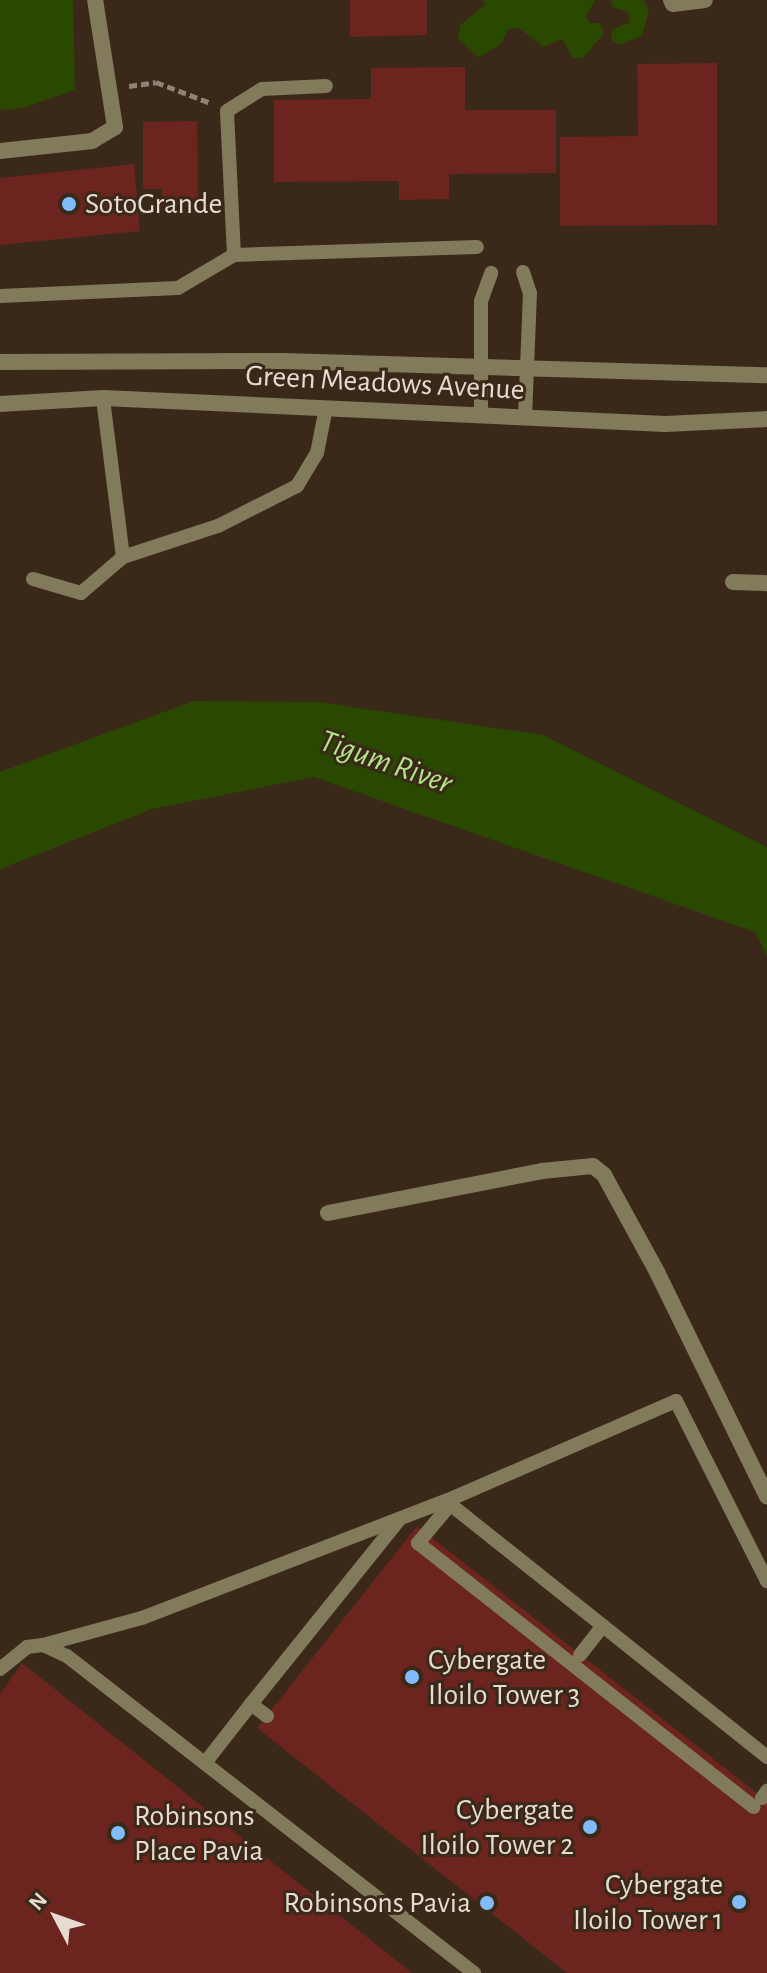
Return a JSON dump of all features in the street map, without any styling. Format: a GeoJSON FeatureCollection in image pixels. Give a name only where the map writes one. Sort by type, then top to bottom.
{"type":"FeatureCollection","features":[{"type":"Feature","properties":{"kind":"street"},"geometry":{"type":"LineString","coordinates":[[0,151],[92,141],[115,127],[95,0]]}},
{"type":"Feature","properties":{"kind":"street"},"geometry":{"type":"LineString","coordinates":[[671,0],[673,4],[705,0]]}},
{"type":"Feature","properties":{"kind":"street","name":"Green Meadows Avenue"},"geometry":{"type":"LineString","coordinates":[[0,362],[528,365],[767,375]]}},
{"type":"Feature","properties":{"kind":"street","name":"Green Meadows Avenue"},"geometry":{"type":"LineString","coordinates":[[0,404],[103,398],[665,424],[767,419]]}},
{"type":"Feature","properties":{"kind":"street"},"geometry":{"type":"LineString","coordinates":[[733,582],[767,583]]}},
{"type":"Feature","properties":{"kind":"street"},"geometry":{"type":"LineString","coordinates":[[328,1213],[542,1171],[593,1166],[604,1175],[657,1272],[767,1497]]}},
{"type":"Feature","properties":{"kind":"lane"},"geometry":{"type":"LineString","coordinates":[[234,255],[227,111],[262,89],[326,86]]}},
{"type":"Feature","properties":{"kind":"lane"},"geometry":{"type":"LineString","coordinates":[[0,296],[178,288],[234,255],[477,247]]}},
{"type":"Feature","properties":{"kind":"lane"},"geometry":{"type":"LineString","coordinates":[[523,272],[530,293],[525,417]]}},
{"type":"Feature","properties":{"kind":"lane"},"geometry":{"type":"LineString","coordinates":[[481,416],[481,301],[491,273]]}},
{"type":"Feature","properties":{"kind":"lane"},"geometry":{"type":"LineString","coordinates":[[103,398],[123,557]]}},
{"type":"Feature","properties":{"kind":"lane"},"geometry":{"type":"LineString","coordinates":[[33,579],[81,593],[123,557],[218,526],[297,486],[317,453],[326,408]]}},
{"type":"Feature","properties":{"kind":"lane"},"geometry":{"type":"LineString","coordinates":[[0,1669],[11,1655],[142,1618],[448,1503],[676,1401],[767,1581]]}},
{"type":"Feature","properties":{"kind":"lane"},"geometry":{"type":"LineString","coordinates":[[448,1503],[767,1757]]}},
{"type":"Feature","properties":{"kind":"lane"},"geometry":{"type":"LineString","coordinates":[[448,1503],[418,1543],[761,1799]]}},
{"type":"Feature","properties":{"kind":"lane"},"geometry":{"type":"LineString","coordinates":[[205,1763],[400,1519]]}},
{"type":"Feature","properties":{"kind":"lane"},"geometry":{"type":"LineString","coordinates":[[580,1655],[603,1626]]}},
{"type":"Feature","properties":{"kind":"lane"},"geometry":{"type":"LineString","coordinates":[[43,1645],[67,1656],[474,1973]]}},
{"type":"Feature","properties":{"kind":"lane"},"geometry":{"type":"LineString","coordinates":[[251,1704],[267,1716]]}},
{"type":"Feature","properties":{"kind":"path"},"geometry":{"type":"LineString","coordinates":[[108,89],[156,82],[227,111]]}},
{"type":"Feature","properties":{"kind":"water"},"geometry":{"type":"Polygon","coordinates":[[[0,0],[73,0],[75,90],[23,108],[0,110],[0,0]]]}},
{"type":"Feature","properties":{"kind":"water"},"geometry":{"type":"Polygon","coordinates":[[[484,0],[595,0],[586,16],[590,23],[600,23],[604,33],[583,58],[573,58],[562,39],[543,47],[519,28],[508,29],[500,45],[478,57],[458,39],[460,25],[485,5],[484,0]]]}},
{"type":"Feature","properties":{"kind":"water"},"geometry":{"type":"Polygon","coordinates":[[[611,0],[643,0],[649,10],[642,36],[618,45],[611,39],[612,30],[630,22],[628,12],[612,7],[611,0]]]}},
{"type":"Feature","properties":{"kind":"water","name":"Tigum River"},"geometry":{"type":"Polygon","coordinates":[[[194,701],[318,702],[543,735],[767,847],[767,956],[755,932],[314,777],[152,809],[0,869],[0,772],[194,701]]]}},
{"type":"Feature","properties":{"kind":"building"},"geometry":{"type":"Polygon","coordinates":[[[350,0],[427,0],[427,35],[350,37],[350,0]]]}},
{"type":"Feature","properties":{"kind":"building"},"geometry":{"type":"Polygon","coordinates":[[[717,63],[717,225],[560,226],[560,137],[638,136],[637,64],[717,63]]]}},
{"type":"Feature","properties":{"kind":"building"},"geometry":{"type":"Polygon","coordinates":[[[465,67],[465,110],[556,110],[556,173],[449,174],[449,199],[399,200],[399,181],[274,182],[274,100],[371,99],[371,68],[465,67]]]}},
{"type":"Feature","properties":{"kind":"building"},"geometry":{"type":"Polygon","coordinates":[[[197,121],[198,208],[162,208],[162,189],[143,189],[143,122],[197,121]]]}},
{"type":"Feature","properties":{"kind":"building","name":"SotoGrande"},"geometry":{"type":"Polygon","coordinates":[[[134,164],[140,231],[0,245],[0,178],[134,164]]]}},
{"type":"Feature","properties":{"kind":"building"},"geometry":{"type":"Polygon","coordinates":[[[417,1526],[767,1801],[767,1973],[567,1973],[257,1728],[417,1526]]]}},
{"type":"Feature","properties":{"kind":"building","name":"Robinsons Place Pavia"},"geometry":{"type":"Polygon","coordinates":[[[22,1663],[412,1973],[0,1973],[0,1694],[22,1663]]]}},
{"type":"Feature","properties":{"kind":"place","name":"SotoGrande"},"geometry":{"type":"Point","coordinates":[69,204]}},
{"type":"Feature","properties":{"kind":"place","name":"Cybergate Iloilo Tower 3"},"geometry":{"type":"Point","coordinates":[412,1677]}},
{"type":"Feature","properties":{"kind":"place","name":"Cybergate Iloilo Tower 2"},"geometry":{"type":"Point","coordinates":[590,1827]}},
{"type":"Feature","properties":{"kind":"place","name":"Robinsons Place Pavia"},"geometry":{"type":"Point","coordinates":[118,1833]}},
{"type":"Feature","properties":{"kind":"place","name":"Cybergate Iloilo Tower 1"},"geometry":{"type":"Point","coordinates":[739,1902]}},
{"type":"Feature","properties":{"kind":"place","name":"Robinsons Pavia"},"geometry":{"type":"Point","coordinates":[487,1903]}}]}
